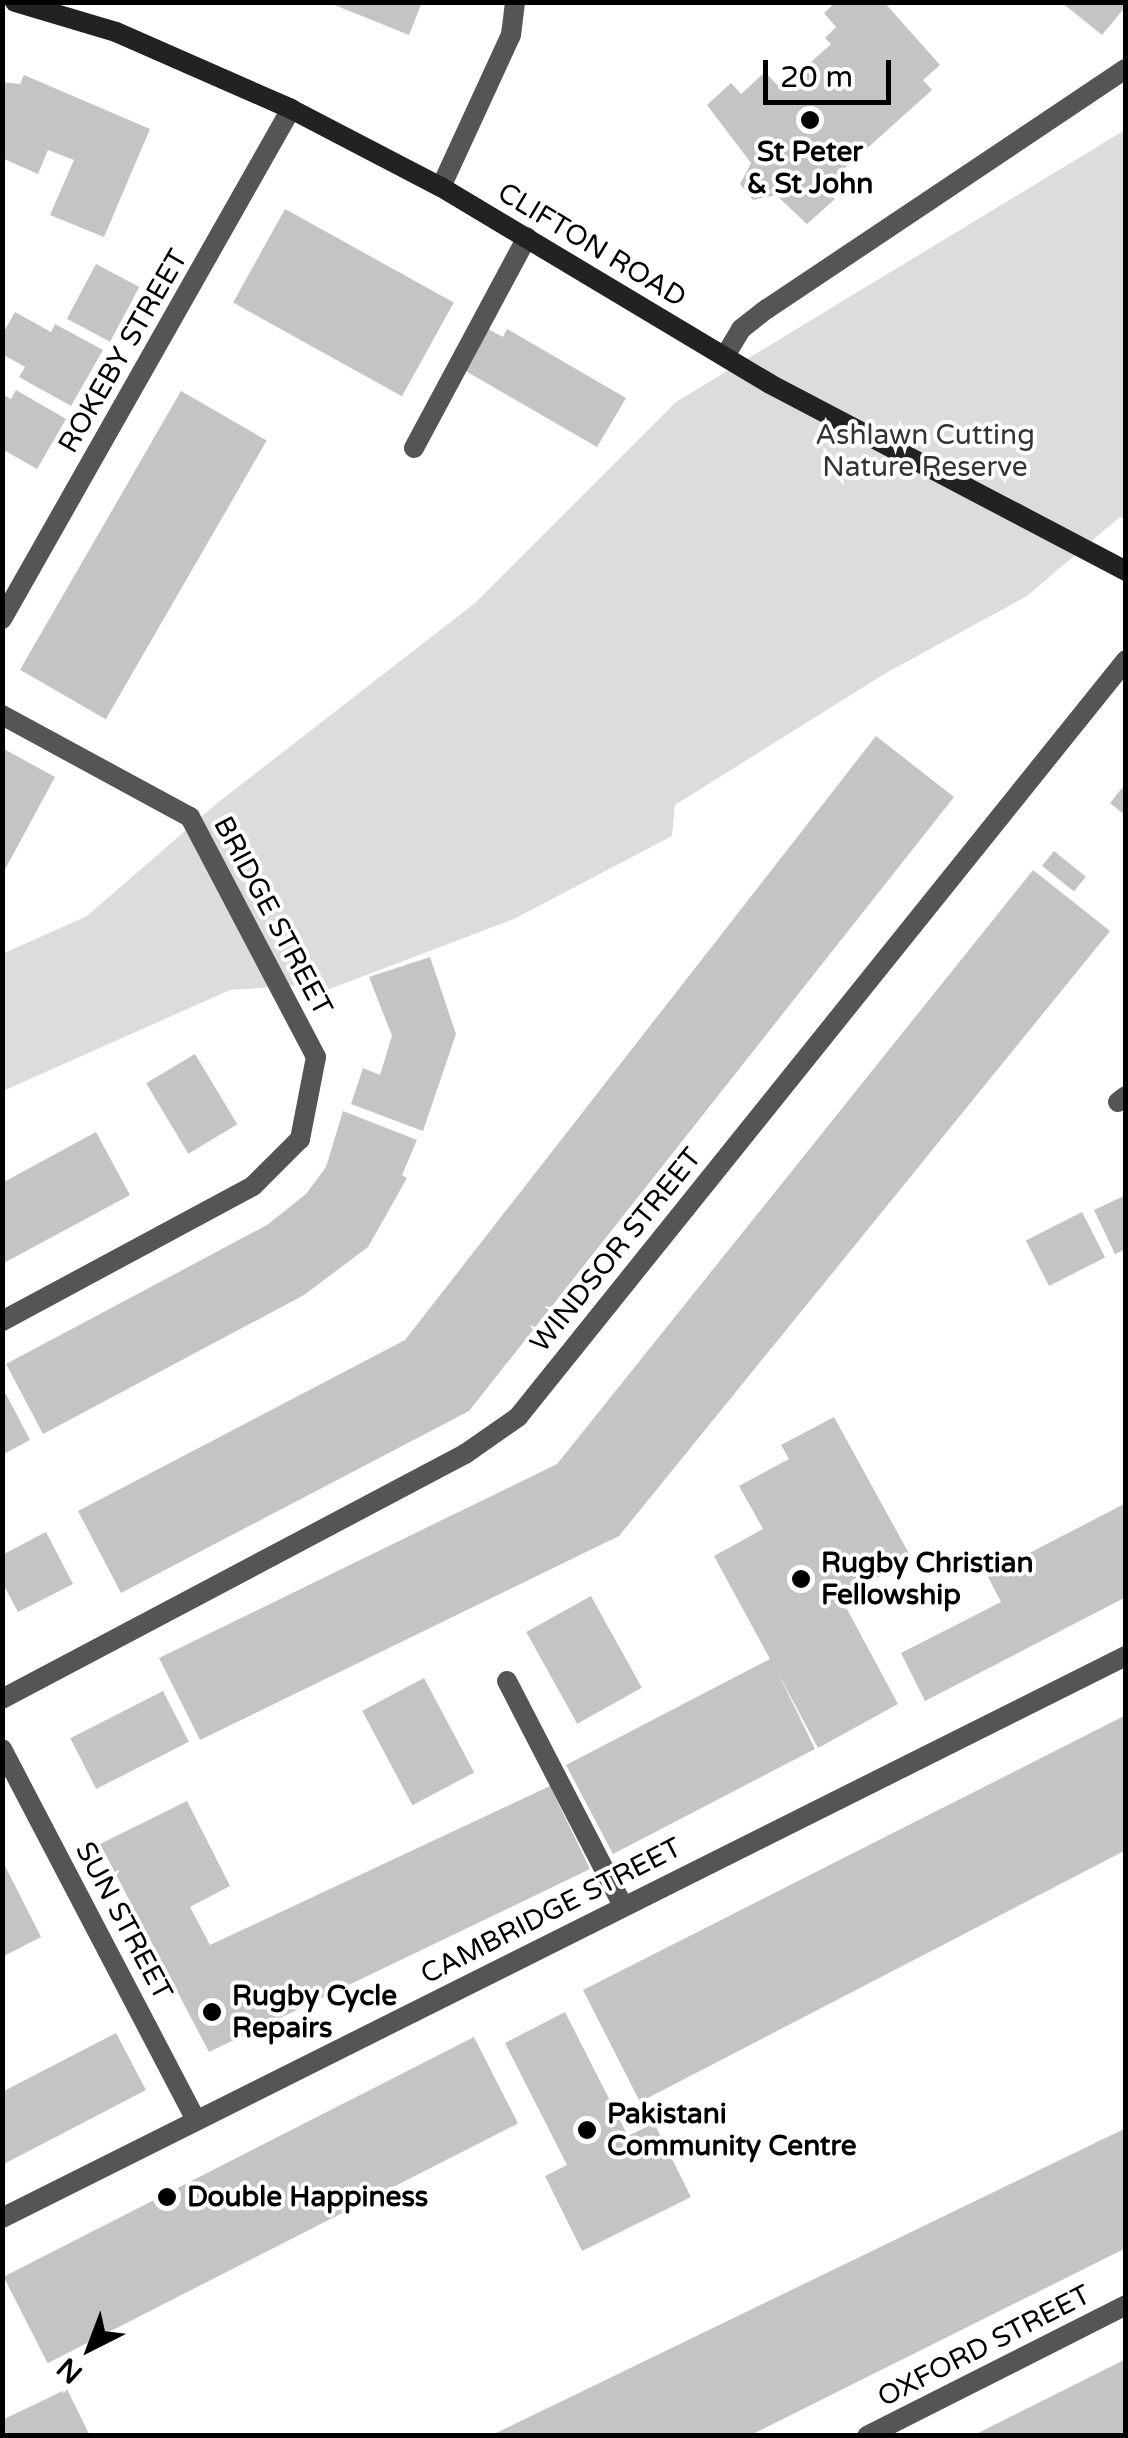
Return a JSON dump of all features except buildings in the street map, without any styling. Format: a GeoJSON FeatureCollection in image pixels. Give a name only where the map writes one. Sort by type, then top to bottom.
{"type":"FeatureCollection","features":[{"type":"Feature","properties":{"kind":"street","name":"CLIFTON ROAD"},"geometry":{"type":"LineString","coordinates":[[15,2],[116,32],[291,109],[441,187],[770,384],[1126,570]]}},
{"type":"Feature","properties":{"kind":"street"},"geometry":{"type":"LineString","coordinates":[[441,187],[512,35],[515,2]]}},
{"type":"Feature","properties":{"kind":"street"},"geometry":{"type":"LineString","coordinates":[[726,356],[741,329],[766,308],[1126,68]]}},
{"type":"Feature","properties":{"kind":"street","name":"ROKEBY STREET"},"geometry":{"type":"LineString","coordinates":[[2,619],[291,109]]}},
{"type":"Feature","properties":{"kind":"street"},"geometry":{"type":"LineString","coordinates":[[414,448],[527,237]]}},
{"type":"Feature","properties":{"kind":"street","name":"WINDSOR STREET"},"geometry":{"type":"LineString","coordinates":[[2,1699],[465,1454],[518,1416],[1126,660]]}},
{"type":"Feature","properties":{"kind":"street","name":"BRIDGE STREET"},"geometry":{"type":"LineString","coordinates":[[2,715],[190,817],[293,1004],[316,1057],[300,1139],[253,1186],[2,1321]]}},
{"type":"Feature","properties":{"kind":"street","name":"CAMBRIDGE STREET"},"geometry":{"type":"LineString","coordinates":[[2,2218],[1126,1656]]}},
{"type":"Feature","properties":{"kind":"street"},"geometry":{"type":"LineString","coordinates":[[507,1681],[623,1906]]}},
{"type":"Feature","properties":{"kind":"street","name":"SUN STREET"},"geometry":{"type":"LineString","coordinates":[[2,1749],[196,2120]]}},
{"type":"Feature","properties":{"kind":"street","name":"OXFORD STREET"},"geometry":{"type":"LineString","coordinates":[[867,2436],[1126,2305]]}},
{"type":"Feature","properties":{"kind":"green space","name":"Ashlawn Cutting Nature Reserve"},"geometry":{"type":"Polygon","coordinates":[[[1125,130],[1125,519],[1120,517],[1027,596],[886,673],[675,805],[672,836],[514,919],[327,990],[317,984],[230,990],[3,1091],[2,954],[87,916],[216,804],[475,603],[676,402],[1125,130]]]}},
{"type":"Feature","properties":{"kind":"place","name":"St Peter & St John"},"geometry":{"type":"Point","coordinates":[810,120]}},
{"type":"Feature","properties":{"kind":"place","name":"Rugby Christian Fellowship"},"geometry":{"type":"Point","coordinates":[801,1579]}},
{"type":"Feature","properties":{"kind":"place","name":"Rugby Cycle Repairs"},"geometry":{"type":"Point","coordinates":[212,2012]}},
{"type":"Feature","properties":{"kind":"place","name":"Pakistani Community Centre"},"geometry":{"type":"Point","coordinates":[587,2130]}},
{"type":"Feature","properties":{"kind":"place","name":"Double Happiness"},"geometry":{"type":"Point","coordinates":[167,2197]}}]}
